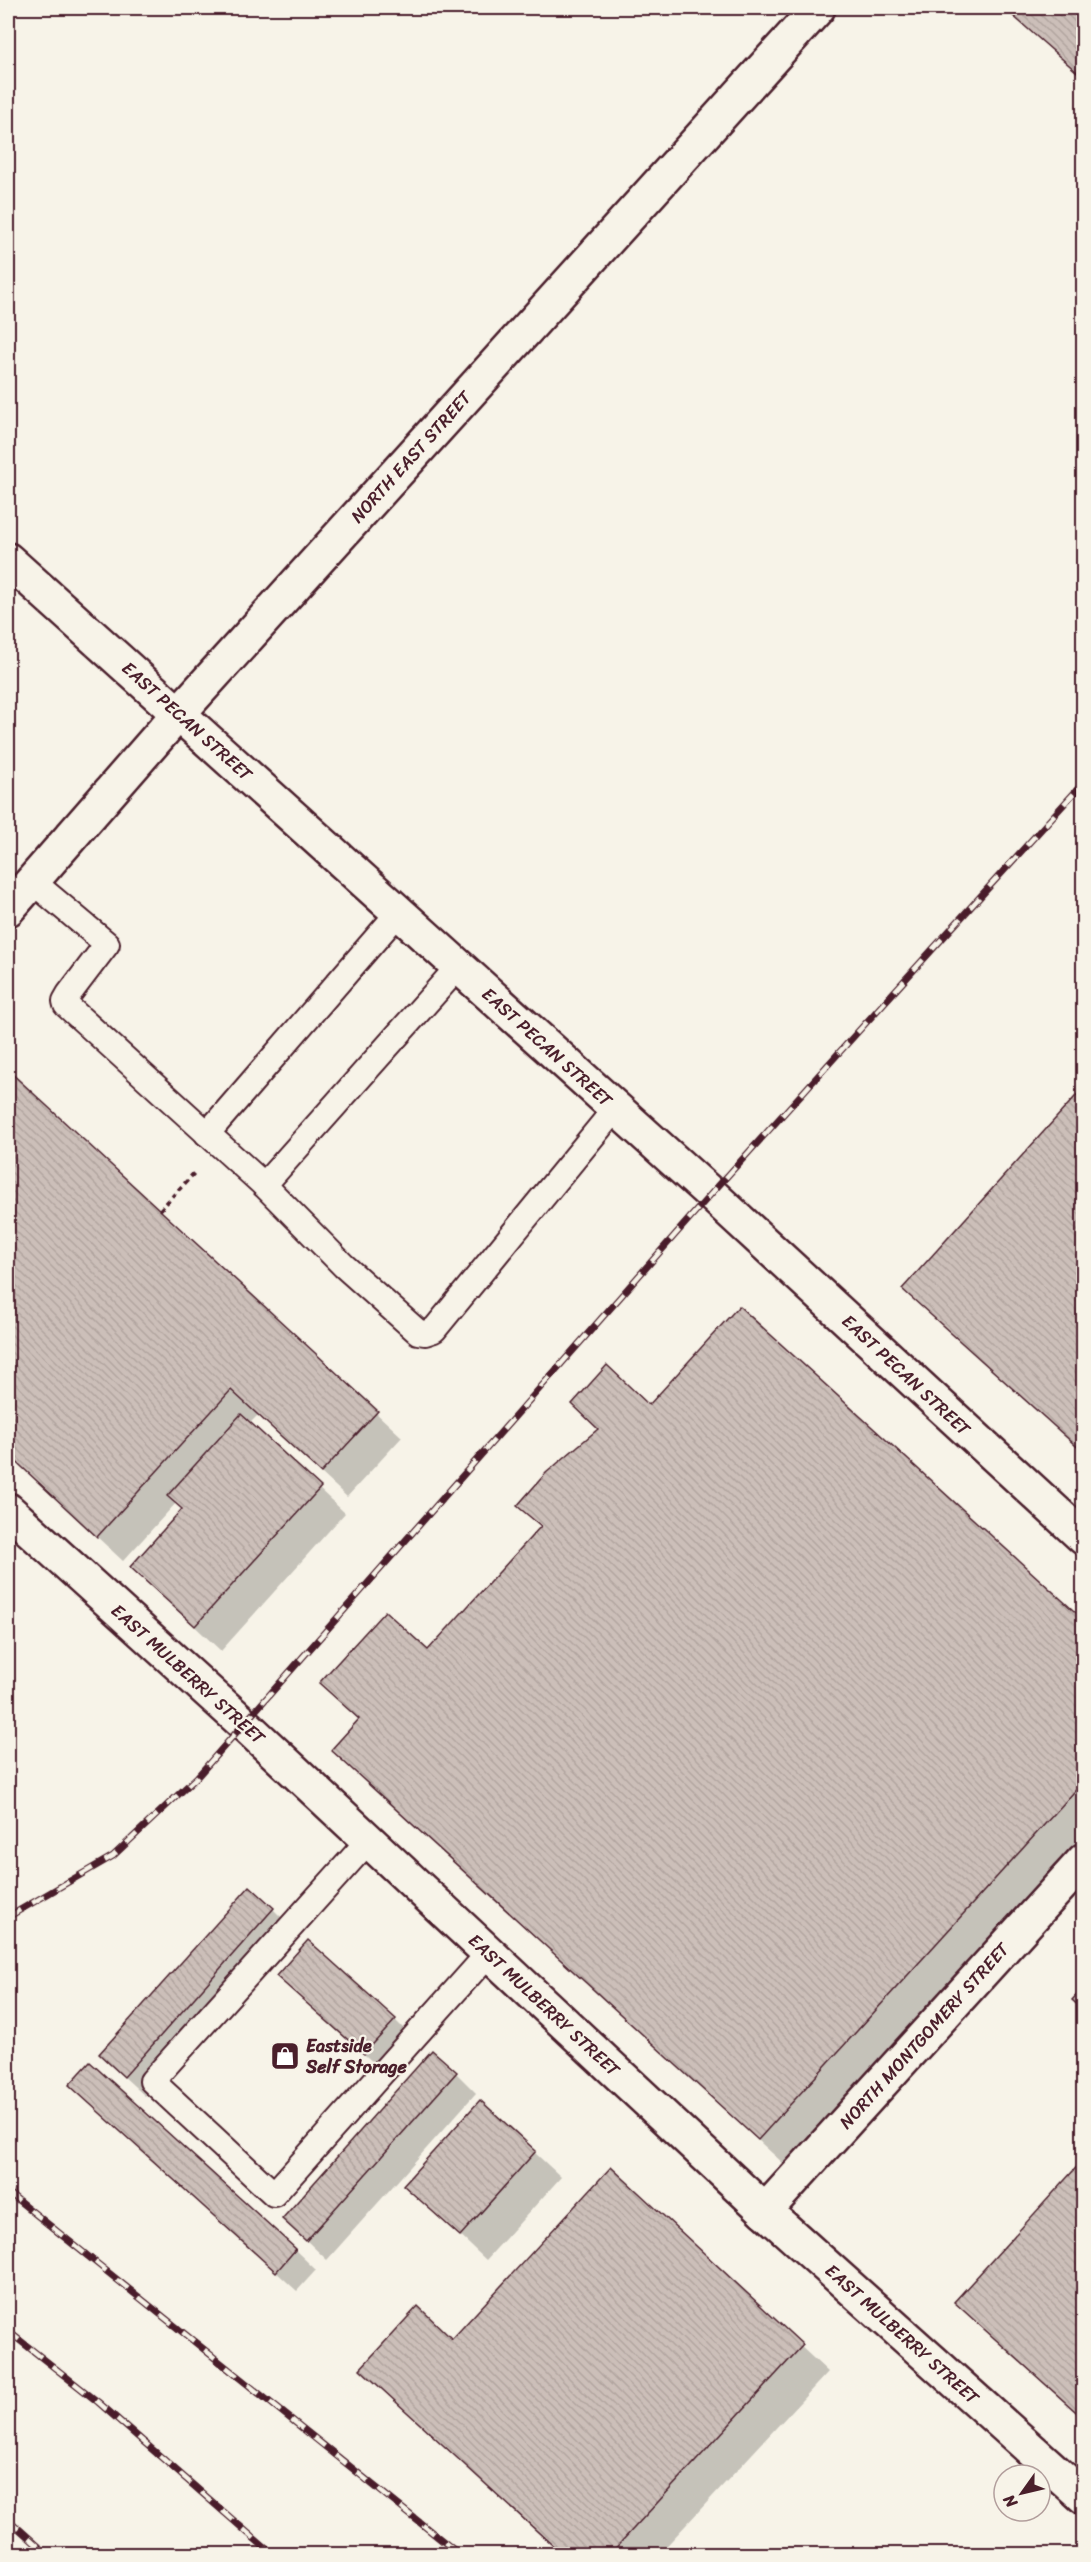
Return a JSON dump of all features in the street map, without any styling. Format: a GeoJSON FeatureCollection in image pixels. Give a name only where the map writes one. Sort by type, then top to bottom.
{"type":"FeatureCollection","features":[{"type":"Feature","properties":{"kind":"street","name":"NORTH EAST STREET"},"geometry":{"type":"LineString","coordinates":[[8,909],[179,713],[818,8]]}},
{"type":"Feature","properties":{"kind":"street","name":"EAST PECAN STREET"},"geometry":{"type":"LineString","coordinates":[[8,560],[459,966],[1083,1538]]}},
{"type":"Feature","properties":{"kind":"street","name":"EAST MULBERRY STREET"},"geometry":{"type":"LineString","coordinates":[[8,1510],[243,1723],[765,2211],[1083,2497]]}},
{"type":"Feature","properties":{"kind":"street","name":"NORTH MONTGOMERY STREET"},"geometry":{"type":"LineString","coordinates":[[765,2211],[1083,1860]]}},
{"type":"Feature","properties":{"kind":"lane"},"geometry":{"type":"LineString","coordinates":[[32,881],[107,945],[64,1001],[66,1005],[264,1185],[353,1274],[412,1328],[425,1333],[434,1330],[615,1109]]}},
{"type":"Feature","properties":{"kind":"lane"},"geometry":{"type":"LineString","coordinates":[[213,1140],[399,912]]}},
{"type":"Feature","properties":{"kind":"lane"},"geometry":{"type":"LineString","coordinates":[[264,1185],[459,966]]}},
{"type":"Feature","properties":{"kind":"lane"},"geometry":{"type":"LineString","coordinates":[[369,1840],[152,2081],[274,2194],[489,1953]]}},
{"type":"Feature","properties":{"kind":"path"},"geometry":{"type":"LineString","coordinates":[[160,1210],[213,1140]]}},
{"type":"Feature","properties":{"kind":"building"},"geometry":{"type":"Polygon","coordinates":[[[1004,8],[1084,8],[1084,78],[1004,8]]]}},
{"type":"Feature","properties":{"kind":"building"},"geometry":{"type":"Polygon","coordinates":[[[8,1070],[378,1411],[321,1473],[231,1390],[97,1537],[8,1454],[8,1070]]]}},
{"type":"Feature","properties":{"kind":"building"},"geometry":{"type":"Polygon","coordinates":[[[1084,1087],[1084,1453],[902,1289],[1084,1087]]]}},
{"type":"Feature","properties":{"kind":"building"},"geometry":{"type":"Polygon","coordinates":[[[739,1306],[1084,1620],[1084,1781],[758,2140],[331,1750],[359,1719],[319,1683],[385,1611],[428,1650],[541,1526],[517,1506],[546,1473],[598,1429],[572,1404],[607,1365],[649,1405],[739,1306]]]}},
{"type":"Feature","properties":{"kind":"building"},"geometry":{"type":"Polygon","coordinates":[[[241,1414],[321,1487],[195,1626],[130,1567],[182,1509],[167,1496],[241,1414]]]}},
{"type":"Feature","properties":{"kind":"building"},"geometry":{"type":"Polygon","coordinates":[[[250,1886],[274,1908],[124,2077],[99,2054],[250,1886]]]}},
{"type":"Feature","properties":{"kind":"building"},"geometry":{"type":"Polygon","coordinates":[[[308,1940],[396,2019],[364,2054],[276,1976],[308,1940]]]}},
{"type":"Feature","properties":{"kind":"building"},"geometry":{"type":"Polygon","coordinates":[[[1084,1987],[1084,2011],[1072,2000],[1084,1987]]]}},
{"type":"Feature","properties":{"kind":"building"},"geometry":{"type":"Polygon","coordinates":[[[432,2050],[457,2072],[306,2241],[282,2219],[432,2050]]]}},
{"type":"Feature","properties":{"kind":"building"},"geometry":{"type":"Polygon","coordinates":[[[90,2062],[296,2249],[276,2272],[69,2085],[90,2062]]]}},
{"type":"Feature","properties":{"kind":"building"},"geometry":{"type":"Polygon","coordinates":[[[480,2100],[536,2151],[460,2236],[403,2185],[480,2100]]]}},
{"type":"Feature","properties":{"kind":"building"},"geometry":{"type":"Polygon","coordinates":[[[1084,2159],[1084,2419],[954,2302],[1084,2159]]]}},
{"type":"Feature","properties":{"kind":"building"},"geometry":{"type":"Polygon","coordinates":[[[611,2167],[803,2345],[610,2554],[562,2554],[360,2369],[418,2306],[452,2339],[611,2167]]]}},
{"type":"Feature","properties":{"kind":"railway"},"geometry":{"type":"LineString","coordinates":[[8,1917],[113,1856],[197,1777],[711,1194],[1084,782]]}},
{"type":"Feature","properties":{"kind":"railway"},"geometry":{"type":"LineString","coordinates":[[8,2192],[459,2554]]}},
{"type":"Feature","properties":{"kind":"railway"},"geometry":{"type":"LineString","coordinates":[[8,2331],[98,2402],[272,2554]]}},
{"type":"Feature","properties":{"kind":"railway"},"geometry":{"type":"LineString","coordinates":[[8,2519],[47,2554]]}},
{"type":"Feature","properties":{"kind":"place","name":"Eastside Self Storage"},"geometry":{"type":"Point","coordinates":[285,2056]}}]}
